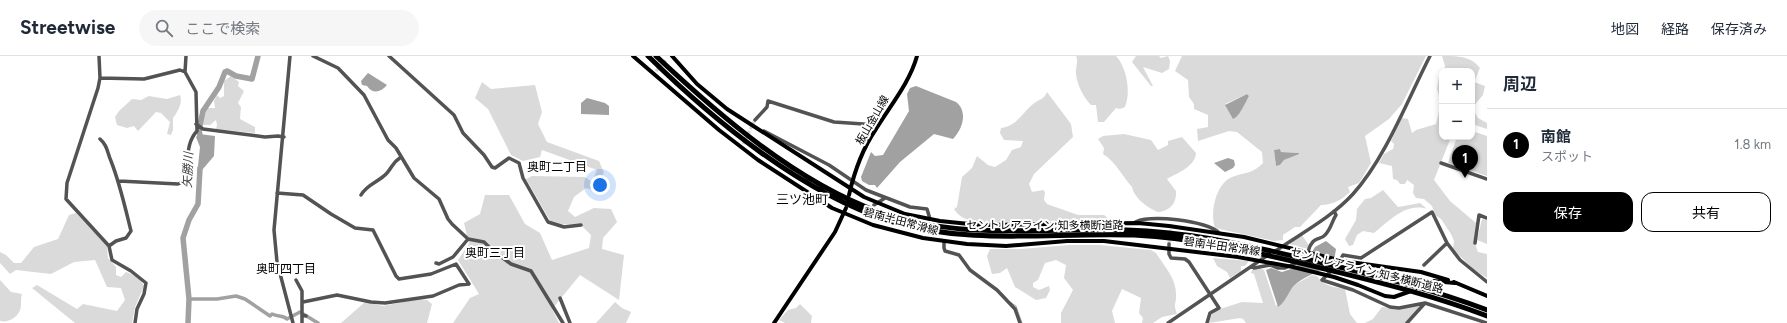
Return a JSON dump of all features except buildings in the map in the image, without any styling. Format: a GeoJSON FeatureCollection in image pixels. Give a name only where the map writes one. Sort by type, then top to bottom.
{"type":"FeatureCollection","features":[{"type":"Feature","properties":{"kind":"highway","name":"セントレアライン;知多横断道路"},"geometry":{"type":"LineString","coordinates":[[648,56],[711,113],[779,164],[840,201],[890,221],[932,231],[971,236],[1103,235],[1160,237],[1214,244],[1403,288],[1487,316]]}},
{"type":"Feature","properties":{"kind":"highway","name":"セントレアライン;知多横断道路"},"geometry":{"type":"LineString","coordinates":[[656,56],[717,111],[779,157],[836,193],[866,207],[894,216],[920,223],[958,229],[1151,231],[1216,239],[1341,267],[1415,286],[1487,310]]}},
{"type":"Feature","properties":{"kind":"main road","name":"碧南半田常滑線"},"geometry":{"type":"LineString","coordinates":[[633,56],[742,146],[820,201],[845,214],[907,234],[944,241],[1006,246],[1087,240],[1169,246],[1253,259],[1334,277],[1385,296],[1394,297],[1404,295],[1425,283],[1440,281],[1455,283]]}},
{"type":"Feature","properties":{"kind":"main road","name":"碧南半田常滑線"},"geometry":{"type":"LineString","coordinates":[[671,56],[697,84],[727,109],[859,194],[894,210],[930,219],[995,225],[1134,223],[1219,233],[1275,244],[1343,261],[1421,272],[1455,283],[1487,296]]}},
{"type":"Feature","properties":{"kind":"main road","name":"板山金山線"},"geometry":{"type":"LineString","coordinates":[[849,196],[863,155],[878,126],[911,72],[917,56]]}},
{"type":"Feature","properties":{"kind":"main road"},"geometry":{"type":"LineString","coordinates":[[774,323],[835,232],[845,214],[846,208]]}},
{"type":"Feature","properties":{"kind":"main road"},"geometry":{"type":"LineString","coordinates":[[1421,272],[1427,276],[1425,283]]}},
{"type":"Feature","properties":{"kind":"street"},"geometry":{"type":"LineString","coordinates":[[99,56],[100,78],[97,93],[67,183],[66,199],[109,246],[111,257],[114,262],[131,271],[146,283],[144,294],[137,309],[135,323]]}},
{"type":"Feature","properties":{"kind":"street"},"geometry":{"type":"LineString","coordinates":[[119,181],[181,183],[184,180],[188,162],[189,144],[197,131],[196,92],[185,72],[186,56]]}},
{"type":"Feature","properties":{"kind":"street"},"geometry":{"type":"LineString","coordinates":[[290,56],[284,137],[274,214],[275,245],[293,323]]}},
{"type":"Feature","properties":{"kind":"street"},"geometry":{"type":"LineString","coordinates":[[313,56],[342,72],[364,95],[384,133],[414,178],[439,199],[448,218],[468,239],[484,242],[510,264],[531,271],[563,323]]}},
{"type":"Feature","properties":{"kind":"street"},"geometry":{"type":"LineString","coordinates":[[389,56],[454,115],[463,133],[484,155],[492,167],[495,168],[509,158],[519,163],[524,180],[548,222],[564,227],[581,225]]}},
{"type":"Feature","properties":{"kind":"street"},"geometry":{"type":"LineString","coordinates":[[667,59],[671,56]]}},
{"type":"Feature","properties":{"kind":"street"},"geometry":{"type":"LineString","coordinates":[[1168,323],[1334,211],[1353,194],[1373,169],[1430,56]]}},
{"type":"Feature","properties":{"kind":"street"},"geometry":{"type":"LineString","coordinates":[[100,78],[144,80],[180,70],[185,72]]}},
{"type":"Feature","properties":{"kind":"street"},"geometry":{"type":"LineString","coordinates":[[755,120],[767,107],[768,101],[834,122],[878,126]]}},
{"type":"Feature","properties":{"kind":"street"},"geometry":{"type":"LineString","coordinates":[[196,124],[203,129],[265,137],[284,137]]}},
{"type":"Feature","properties":{"kind":"street"},"geometry":{"type":"LineString","coordinates":[[756,128],[785,141],[866,190],[910,207],[927,209],[930,219]]}},
{"type":"Feature","properties":{"kind":"street"},"geometry":{"type":"LineString","coordinates":[[100,139],[109,151],[110,159],[119,181],[131,231],[126,238],[116,241],[109,246]]}},
{"type":"Feature","properties":{"kind":"street"},"geometry":{"type":"LineString","coordinates":[[361,195],[364,189],[386,174],[392,163],[401,157]]}},
{"type":"Feature","properties":{"kind":"street"},"geometry":{"type":"LineString","coordinates":[[1441,163],[1487,179]]}},
{"type":"Feature","properties":{"kind":"street"},"geometry":{"type":"LineString","coordinates":[[277,193],[303,195],[354,228],[373,230],[396,276],[399,278],[431,274],[456,264],[469,284],[459,285],[433,296],[385,303],[371,302],[358,298],[338,295],[303,302]]}},
{"type":"Feature","properties":{"kind":"street"},"geometry":{"type":"LineString","coordinates":[[874,206],[886,198]]}},
{"type":"Feature","properties":{"kind":"street"},"geometry":{"type":"LineString","coordinates":[[1252,266],[1254,268],[1270,265],[1278,268],[1285,268],[1306,257],[1310,244],[1313,241],[1324,237],[1329,230],[1336,215],[1334,211]]}},
{"type":"Feature","properties":{"kind":"street"},"geometry":{"type":"LineString","coordinates":[[1487,282],[1460,260],[1447,243],[1434,215],[1431,213],[1362,258],[1343,255],[1338,266],[1322,280],[1353,290],[1390,307],[1399,308],[1425,303],[1487,323]]}},
{"type":"Feature","properties":{"kind":"street"},"geometry":{"type":"LineString","coordinates":[[1475,243],[1480,215],[1487,218]]}},
{"type":"Feature","properties":{"kind":"street"},"geometry":{"type":"LineString","coordinates":[[1134,223],[1139,219],[1171,221],[1211,226],[1219,233]]}},
{"type":"Feature","properties":{"kind":"street"},"geometry":{"type":"LineString","coordinates":[[436,262],[439,264],[453,258],[468,239]]}},
{"type":"Feature","properties":{"kind":"street"},"geometry":{"type":"LineString","coordinates":[[944,241],[945,251],[959,255],[970,270],[988,283],[1013,307],[1020,323]]}},
{"type":"Feature","properties":{"kind":"street"},"geometry":{"type":"LineString","coordinates":[[1424,265],[1447,243]]}},
{"type":"Feature","properties":{"kind":"street"},"geometry":{"type":"LineString","coordinates":[[1169,246],[1169,254],[1172,259],[1185,259],[1189,262],[1219,308],[1210,313],[1207,323]]}},
{"type":"Feature","properties":{"kind":"street"},"geometry":{"type":"LineString","coordinates":[[296,280],[302,291],[304,316],[302,323]]}},
{"type":"Feature","properties":{"kind":"street"},"geometry":{"type":"LineString","coordinates":[[560,298],[570,323]]}},
{"type":"Feature","properties":{"kind":"street"},"geometry":{"type":"LineString","coordinates":[[1407,323],[1425,303]]}},
{"type":"Feature","properties":{"kind":"shaded area"},"geometry":{"type":"Polygon","coordinates":[[[1076,56],[1116,56],[1123,67],[1128,87],[1125,107],[1120,109],[1116,108],[1104,122],[1098,122],[1096,105],[1091,105],[1088,102],[1079,87],[1076,74],[1076,56]]]}},
{"type":"Feature","properties":{"kind":"shaded area"},"geometry":{"type":"Polygon","coordinates":[[[1136,56],[1159,56],[1161,58],[1168,56],[1170,61],[1169,69],[1162,73],[1143,67],[1153,86],[1151,86],[1132,62],[1136,56]]]}},
{"type":"Feature","properties":{"kind":"shaded area"},"geometry":{"type":"Polygon","coordinates":[[[1182,56],[1426,56],[1402,104],[1389,119],[1365,136],[1371,163],[1359,183],[1348,187],[1350,192],[1340,200],[1321,205],[1300,227],[1295,227],[1283,235],[1283,240],[1274,241],[1215,228],[1213,215],[1215,201],[1221,187],[1230,178],[1255,170],[1259,167],[1263,163],[1262,152],[1237,132],[1229,131],[1198,141],[1197,129],[1208,127],[1208,115],[1194,109],[1194,104],[1189,97],[1188,80],[1175,71],[1182,56]],[[1247,94],[1225,104],[1240,112],[1249,96],[1247,94]],[[1280,149],[1274,150],[1276,166],[1280,165],[1284,160],[1300,153],[1281,152],[1280,149]]]}},
{"type":"Feature","properties":{"kind":"shaded area"},"geometry":{"type":"Polygon","coordinates":[[[1442,56],[1468,59],[1473,61],[1480,68],[1475,80],[1475,68],[1445,68],[1442,56]]]}},
{"type":"Feature","properties":{"kind":"shaded area"},"geometry":{"type":"Polygon","coordinates":[[[368,73],[387,85],[377,92],[372,91],[367,86],[362,85],[361,81],[368,73]]]}},
{"type":"Feature","properties":{"kind":"shaded area"},"geometry":{"type":"Polygon","coordinates":[[[231,76],[239,82],[238,86],[244,91],[238,103],[241,107],[240,119],[255,127],[255,133],[216,129],[216,120],[210,125],[199,125],[201,108],[215,108],[214,101],[217,95],[220,98],[224,96],[224,81],[231,76]]]}},
{"type":"Feature","properties":{"kind":"shaded area"},"geometry":{"type":"Polygon","coordinates":[[[1439,77],[1439,96],[1437,89],[1439,77]]]}},
{"type":"Feature","properties":{"kind":"shaded area"},"geometry":{"type":"Polygon","coordinates":[[[482,82],[491,89],[535,85],[542,112],[538,124],[547,142],[599,161],[604,173],[592,190],[586,188],[574,197],[568,211],[575,217],[594,208],[611,209],[617,222],[603,238],[602,249],[624,255],[619,300],[580,275],[552,309],[559,323],[453,323],[470,298],[479,294],[458,260],[469,244],[464,223],[480,214],[485,195],[509,195],[525,224],[540,233],[552,260],[589,248],[591,235],[581,225],[552,224],[526,179],[532,176],[585,177],[592,182],[597,170],[542,150],[540,157],[523,161],[511,155],[488,109],[475,98],[482,82]]]}},
{"type":"Feature","properties":{"kind":"shaded area"},"geometry":{"type":"Polygon","coordinates":[[[1475,82],[1485,86],[1483,95],[1475,104],[1475,82]]]}},
{"type":"Feature","properties":{"kind":"shaded area"},"geometry":{"type":"Polygon","coordinates":[[[916,86],[956,102],[962,110],[962,125],[953,139],[934,134],[900,162],[877,188],[875,185],[869,185],[862,181],[861,177],[871,152],[875,156],[883,155],[909,111],[907,94],[910,88],[916,86]]]}},
{"type":"Feature","properties":{"kind":"shaded area"},"geometry":{"type":"Polygon","coordinates":[[[1047,92],[1071,124],[1073,137],[1034,174],[1029,184],[1032,192],[1043,190],[1045,192],[1044,200],[1047,204],[1078,215],[1104,215],[1108,218],[1078,221],[983,222],[970,220],[960,216],[954,209],[957,207],[962,177],[972,168],[977,156],[988,165],[995,167],[1006,160],[1012,150],[1021,147],[1023,141],[1004,140],[1000,133],[1001,128],[1007,127],[1015,122],[1033,104],[1044,97],[1047,92]]]}},
{"type":"Feature","properties":{"kind":"shaded area"},"geometry":{"type":"Polygon","coordinates":[[[1247,94],[1249,96],[1242,109],[1233,119],[1225,105],[1247,94]]]}},
{"type":"Feature","properties":{"kind":"shaded area"},"geometry":{"type":"Polygon","coordinates":[[[180,95],[180,104],[173,118],[173,130],[171,135],[167,134],[170,122],[161,113],[156,112],[138,131],[134,126],[127,128],[117,125],[115,117],[119,111],[132,99],[141,100],[149,96],[167,99],[180,95]]]}},
{"type":"Feature","properties":{"kind":"shaded area"},"geometry":{"type":"Polygon","coordinates":[[[587,98],[605,103],[609,106],[609,115],[581,114],[581,103],[587,98]]]}},
{"type":"Feature","properties":{"kind":"shaded area"},"geometry":{"type":"Polygon","coordinates":[[[1439,111],[1439,140],[1450,140],[1434,180],[1450,201],[1476,223],[1474,241],[1478,252],[1487,254],[1487,278],[1473,269],[1453,249],[1454,241],[1451,234],[1441,219],[1435,215],[1432,206],[1424,199],[1416,198],[1413,193],[1414,185],[1407,180],[1405,184],[1400,184],[1397,180],[1393,179],[1392,166],[1379,163],[1384,154],[1393,149],[1394,144],[1391,141],[1402,118],[1408,119],[1412,133],[1416,130],[1436,124],[1439,111]]]}},
{"type":"Feature","properties":{"kind":"shaded area"},"geometry":{"type":"Polygon","coordinates":[[[1475,113],[1478,118],[1487,123],[1487,129],[1475,125],[1475,113]]]}},
{"type":"Feature","properties":{"kind":"shaded area"},"geometry":{"type":"Polygon","coordinates":[[[1475,132],[1487,136],[1487,176],[1448,163],[1456,140],[1475,140],[1475,132]]]}},
{"type":"Feature","properties":{"kind":"shaded area"},"geometry":{"type":"Polygon","coordinates":[[[199,134],[215,136],[214,156],[197,176],[200,147],[196,137],[199,134]]]}},
{"type":"Feature","properties":{"kind":"shaded area"},"geometry":{"type":"Polygon","coordinates":[[[1124,134],[1151,140],[1158,150],[1168,145],[1168,141],[1182,137],[1196,153],[1195,158],[1189,166],[1167,179],[1176,191],[1176,195],[1172,206],[1166,210],[1158,212],[1142,202],[1115,165],[1103,154],[1104,148],[1098,139],[1103,136],[1124,134]]]}},
{"type":"Feature","properties":{"kind":"shaded area"},"geometry":{"type":"Polygon","coordinates":[[[1280,149],[1281,152],[1299,154],[1284,160],[1280,165],[1276,166],[1274,150],[1280,149]]]}},
{"type":"Feature","properties":{"kind":"shaded area"},"geometry":{"type":"Polygon","coordinates":[[[1228,158],[1234,160],[1235,165],[1233,168],[1225,172],[1214,163],[1228,158]]]}},
{"type":"Feature","properties":{"kind":"shaded area"},"geometry":{"type":"Polygon","coordinates":[[[1383,190],[1398,207],[1420,203],[1427,209],[1412,208],[1405,210],[1392,218],[1374,233],[1363,231],[1357,235],[1353,245],[1349,246],[1345,239],[1356,220],[1357,209],[1365,199],[1371,198],[1383,190]]]}},
{"type":"Feature","properties":{"kind":"shaded area"},"geometry":{"type":"Polygon","coordinates":[[[76,213],[107,246],[108,258],[116,267],[116,275],[121,277],[126,272],[134,275],[143,283],[144,286],[135,307],[132,323],[75,323],[32,288],[37,285],[77,309],[83,304],[117,311],[125,300],[121,288],[107,287],[95,260],[74,262],[51,274],[16,270],[10,274],[0,263],[0,252],[6,255],[14,263],[21,263],[34,247],[58,239],[69,215],[76,213]]]}},
{"type":"Feature","properties":{"kind":"shaded area"},"geometry":{"type":"Polygon","coordinates":[[[1482,219],[1487,220],[1487,244],[1477,240],[1482,219]]]}},
{"type":"Feature","properties":{"kind":"shaded area"},"geometry":{"type":"Polygon","coordinates":[[[1302,235],[1308,244],[1308,249],[1289,244],[1302,235]]]}},
{"type":"Feature","properties":{"kind":"shaded area"},"geometry":{"type":"Polygon","coordinates":[[[1326,241],[1336,249],[1334,261],[1297,283],[1284,302],[1278,307],[1266,270],[1271,268],[1282,272],[1291,269],[1308,259],[1315,247],[1326,241]]]}},
{"type":"Feature","properties":{"kind":"shaded area"},"geometry":{"type":"Polygon","coordinates":[[[1069,245],[1100,245],[1151,250],[1156,253],[1172,278],[1176,290],[1175,306],[1177,314],[1162,317],[1153,323],[1142,323],[1143,318],[1139,313],[1141,298],[1122,289],[1112,311],[1115,323],[1061,323],[1061,313],[1073,290],[1064,278],[1066,265],[1056,260],[1045,263],[1038,280],[1033,283],[1033,287],[1039,290],[1049,286],[1050,290],[1046,298],[1036,300],[1015,287],[1007,268],[1000,273],[992,274],[987,256],[990,249],[1021,249],[1069,245]]]}},
{"type":"Feature","properties":{"kind":"shaded area"},"geometry":{"type":"Polygon","coordinates":[[[1213,258],[1249,261],[1245,266],[1241,266],[1241,271],[1230,278],[1227,272],[1217,266],[1213,258]]]}},
{"type":"Feature","properties":{"kind":"shaded area"},"geometry":{"type":"Polygon","coordinates":[[[1259,268],[1264,270],[1276,306],[1296,284],[1312,275],[1317,276],[1326,284],[1345,289],[1350,314],[1357,323],[1246,323],[1240,318],[1209,323],[1212,314],[1217,310],[1242,302],[1263,303],[1254,274],[1251,273],[1252,270],[1259,268]]]}},
{"type":"Feature","properties":{"kind":"shaded area"},"geometry":{"type":"Polygon","coordinates":[[[0,280],[11,292],[22,294],[19,313],[9,321],[0,321],[0,280]]]}},
{"type":"Feature","properties":{"kind":"shaded area"},"geometry":{"type":"Polygon","coordinates":[[[419,299],[427,300],[432,304],[427,323],[341,323],[365,302],[383,306],[419,299]]]}},
{"type":"Feature","properties":{"kind":"shaded area"},"geometry":{"type":"Polygon","coordinates":[[[615,302],[622,308],[631,312],[626,323],[596,323],[615,302]]]}},
{"type":"Feature","properties":{"kind":"shaded area"},"geometry":{"type":"Polygon","coordinates":[[[800,304],[812,316],[811,323],[785,323],[779,320],[788,310],[796,308],[800,304]]]}},
{"type":"Feature","properties":{"kind":"shaded area"},"geometry":{"type":"Polygon","coordinates":[[[1418,304],[1420,307],[1406,323],[1365,323],[1373,319],[1382,307],[1399,309],[1418,304]]]}},
{"type":"Feature","properties":{"kind":"waterway","name":"矢勝川"},"geometry":{"type":"LineString","coordinates":[[201,141],[199,130],[203,111],[219,87],[225,72],[227,71],[236,76],[252,79],[258,56]]}},
{"type":"Feature","properties":{"kind":"waterway","name":"矢勝川"},"geometry":{"type":"LineString","coordinates":[[188,323],[189,299],[183,238],[189,220],[198,204],[200,168]]}},
{"type":"Feature","properties":{"kind":"waterway"},"geometry":{"type":"LineString","coordinates":[[189,299],[217,299],[236,296],[245,299],[270,316],[272,314],[287,319],[300,312],[318,323]]}},
{"type":"Feature","properties":{"kind":"waterway"},"geometry":{"type":"LineString","coordinates":[[1010,302],[1016,306],[1022,323]]}},
{"type":"Feature","properties":{"kind":"tunnel"},"geometry":{"type":"LineString","coordinates":[[656,71],[667,59]]}},
{"type":"Feature","properties":{"kind":"tunnel"},"geometry":{"type":"LineString","coordinates":[[743,144],[755,120]]}},
{"type":"Feature","properties":{"kind":"tunnel"},"geometry":{"type":"LineString","coordinates":[[1169,244],[1171,223]]}},
{"type":"Feature","properties":{"kind":"place","name":"南館"},"geometry":{"type":"Point","coordinates":[1465,178]}},
{"type":"Feature","properties":{"kind":"district","name":"奥町二丁目"},"geometry":{"type":"Point","coordinates":[557,167]}},
{"type":"Feature","properties":{"kind":"district","name":"三ツ池町"},"geometry":{"type":"Point","coordinates":[802,199]}},
{"type":"Feature","properties":{"kind":"district","name":"奥町三丁目"},"geometry":{"type":"Point","coordinates":[495,253]}},
{"type":"Feature","properties":{"kind":"district","name":"奥町四丁目"},"geometry":{"type":"Point","coordinates":[286,269]}}]}
